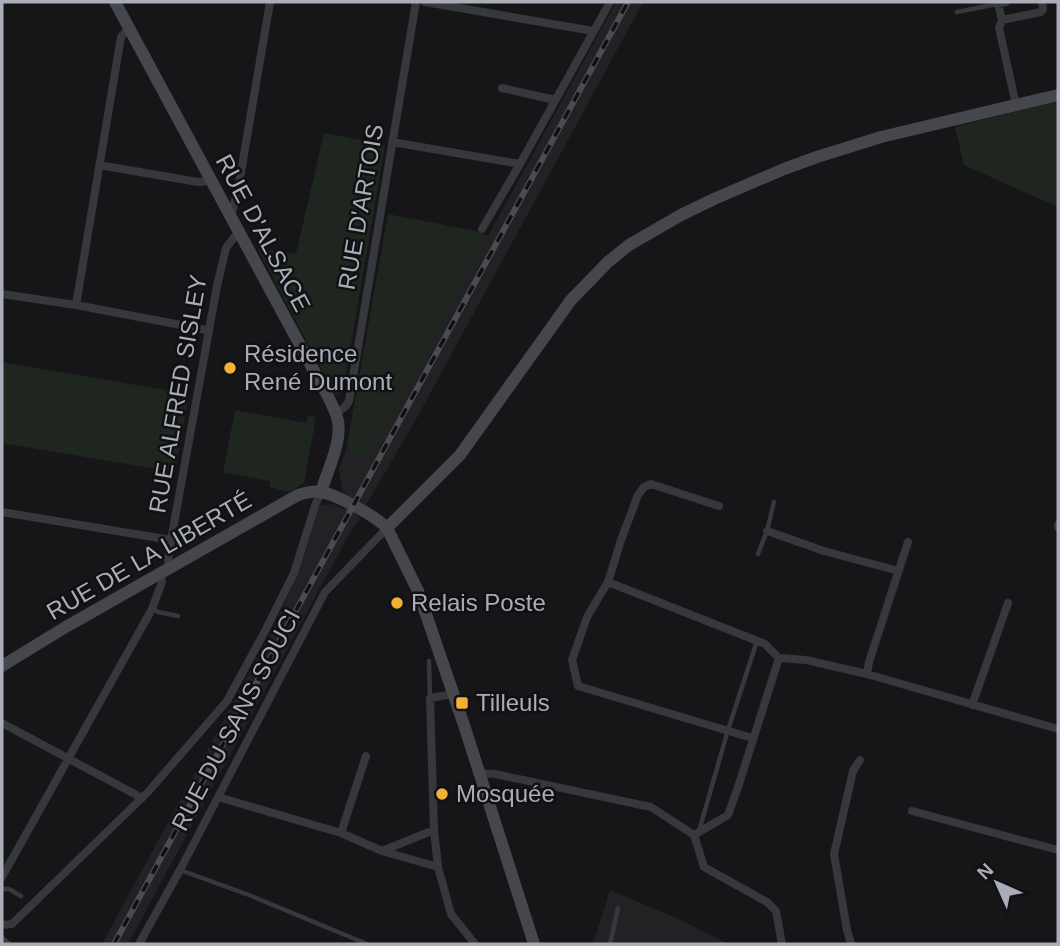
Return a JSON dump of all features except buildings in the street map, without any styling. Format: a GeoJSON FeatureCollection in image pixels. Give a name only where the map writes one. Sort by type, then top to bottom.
{"type":"FeatureCollection","features":[{"type":"Feature","properties":{"kind":"street"},"geometry":{"type":"LineString","coordinates":[[231,216],[239,184],[270,2]]}},
{"type":"Feature","properties":{"kind":"street","name":"RUE D'ARTOIS"},"geometry":{"type":"LineString","coordinates":[[335,414],[349,401],[416,2]]}},
{"type":"Feature","properties":{"kind":"street"},"geometry":{"type":"LineString","coordinates":[[425,2],[593,31]]}},
{"type":"Feature","properties":{"kind":"street"},"geometry":{"type":"LineString","coordinates":[[482,229],[610,2]]}},
{"type":"Feature","properties":{"kind":"street"},"geometry":{"type":"LineString","coordinates":[[1002,20],[1041,12],[1042,2]]}},
{"type":"Feature","properties":{"kind":"street","name":"RUE D'ALSACE"},"geometry":{"type":"LineString","coordinates":[[118,3],[335,414],[338,435],[321,492]]}},
{"type":"Feature","properties":{"kind":"street"},"geometry":{"type":"LineString","coordinates":[[1002,3],[999,28],[1017,105]]}},
{"type":"Feature","properties":{"kind":"street"},"geometry":{"type":"LineString","coordinates":[[76,305],[121,37],[129,28]]}},
{"type":"Feature","properties":{"kind":"street"},"geometry":{"type":"LineString","coordinates":[[502,88],[555,100]]}},
{"type":"Feature","properties":{"kind":"street"},"geometry":{"type":"LineString","coordinates":[[387,528],[460,455],[571,300],[608,262],[629,245],[681,215],[784,169],[881,137],[1058,95]]}},
{"type":"Feature","properties":{"kind":"street"},"geometry":{"type":"LineString","coordinates":[[392,142],[520,164]]}},
{"type":"Feature","properties":{"kind":"street"},"geometry":{"type":"LineString","coordinates":[[99,165],[227,190],[239,184]]}},
{"type":"Feature","properties":{"kind":"street","name":"RUE ALFRED SISLEY"},"geometry":{"type":"LineString","coordinates":[[2,877],[152,609],[162,582],[168,561],[207,330],[226,248],[239,231]]}},
{"type":"Feature","properties":{"kind":"street"},"geometry":{"type":"LineString","coordinates":[[2,294],[207,330]]}},
{"type":"Feature","properties":{"kind":"street"},"geometry":{"type":"LineString","coordinates":[[719,506],[651,484],[644,487],[638,495],[608,582],[587,617],[572,660],[578,686],[752,738]]}},
{"type":"Feature","properties":{"kind":"street"},"geometry":{"type":"LineString","coordinates":[[2,925],[12,924],[142,798],[227,701],[294,573],[321,492],[381,521],[418,591],[534,944]]}},
{"type":"Feature","properties":{"kind":"street","name":"RUE DE LA LIBERTÉ"},"geometry":{"type":"LineString","coordinates":[[2,666],[298,495],[321,492]]}},
{"type":"Feature","properties":{"kind":"street"},"geometry":{"type":"LineString","coordinates":[[2,512],[171,540]]}},
{"type":"Feature","properties":{"kind":"street","name":"RUE DU SANS SOUCI"},"geometry":{"type":"LineString","coordinates":[[139,944],[325,592],[387,528]]}},
{"type":"Feature","properties":{"kind":"street"},"geometry":{"type":"LineString","coordinates":[[766,531],[824,551],[898,571]]}},
{"type":"Feature","properties":{"kind":"street"},"geometry":{"type":"LineString","coordinates":[[867,674],[908,541]]}},
{"type":"Feature","properties":{"kind":"street"},"geometry":{"type":"LineString","coordinates":[[608,582],[765,644],[779,658],[806,660],[867,674],[1058,729]]}},
{"type":"Feature","properties":{"kind":"street"},"geometry":{"type":"LineString","coordinates":[[972,705],[1008,603]]}},
{"type":"Feature","properties":{"kind":"street"},"geometry":{"type":"LineString","coordinates":[[696,833],[728,815],[779,658]]}},
{"type":"Feature","properties":{"kind":"street"},"geometry":{"type":"LineString","coordinates":[[453,694],[430,698],[434,830],[438,867],[451,914],[475,944]]}},
{"type":"Feature","properties":{"kind":"street"},"geometry":{"type":"LineString","coordinates":[[2,723],[142,798]]}},
{"type":"Feature","properties":{"kind":"street"},"geometry":{"type":"LineString","coordinates":[[341,833],[366,756]]}},
{"type":"Feature","properties":{"kind":"street"},"geometry":{"type":"LineString","coordinates":[[851,944],[834,854],[853,771],[860,760]]}},
{"type":"Feature","properties":{"kind":"street"},"geometry":{"type":"LineString","coordinates":[[479,773],[495,774],[651,807],[696,833],[704,867],[768,902],[776,911],[782,944]]}},
{"type":"Feature","properties":{"kind":"street"},"geometry":{"type":"LineString","coordinates":[[218,797],[341,833],[382,851],[438,867]]}},
{"type":"Feature","properties":{"kind":"street"},"geometry":{"type":"LineString","coordinates":[[912,811],[1058,850]]}},
{"type":"Feature","properties":{"kind":"street"},"geometry":{"type":"LineString","coordinates":[[382,851],[434,830]]}},
{"type":"Feature","properties":{"kind":"street"},"geometry":{"type":"LineString","coordinates":[[2,940],[7,944]]}},
{"type":"Feature","properties":{"kind":"lane"},"geometry":{"type":"LineString","coordinates":[[957,12],[1002,3]]}},
{"type":"Feature","properties":{"kind":"lane"},"geometry":{"type":"LineString","coordinates":[[758,554],[774,502]]}},
{"type":"Feature","properties":{"kind":"lane"},"geometry":{"type":"LineString","coordinates":[[152,609],[178,616]]}},
{"type":"Feature","properties":{"kind":"lane"},"geometry":{"type":"LineString","coordinates":[[696,833],[757,641]]}},
{"type":"Feature","properties":{"kind":"lane"},"geometry":{"type":"LineString","coordinates":[[429,661],[430,698]]}},
{"type":"Feature","properties":{"kind":"lane"},"geometry":{"type":"LineString","coordinates":[[180,870],[249,895],[367,944]]}},
{"type":"Feature","properties":{"kind":"lane"},"geometry":{"type":"LineString","coordinates":[[2,889],[9,889],[21,897]]}},
{"type":"Feature","properties":{"kind":"lane"},"geometry":{"type":"LineString","coordinates":[[610,944],[618,908]]}},
{"type":"Feature","properties":{"kind":"shaded area"},"geometry":{"type":"Polygon","coordinates":[[[616,2],[643,2],[419,414],[366,505],[363,504],[357,515],[361,518],[353,527],[128,944],[102,944],[273,629],[298,572],[320,505],[333,504],[345,509],[351,498],[343,491],[339,469],[346,450],[369,457],[616,2]]]}},
{"type":"Feature","properties":{"kind":"shaded area"},"geometry":{"type":"Polygon","coordinates":[[[1058,101],[1058,207],[964,165],[955,127],[1058,101]]]}},
{"type":"Feature","properties":{"kind":"shaded area"},"geometry":{"type":"Polygon","coordinates":[[[324,133],[385,145],[343,391],[339,395],[334,394],[258,249],[296,254],[324,133]]]}},
{"type":"Feature","properties":{"kind":"shaded area"},"geometry":{"type":"Polygon","coordinates":[[[388,214],[488,236],[369,458],[346,450],[388,214]]]}},
{"type":"Feature","properties":{"kind":"shaded area"},"geometry":{"type":"Polygon","coordinates":[[[2,362],[189,394],[175,472],[2,443],[2,362]]]}},
{"type":"Feature","properties":{"kind":"shaded area"},"geometry":{"type":"Polygon","coordinates":[[[235,410],[306,423],[308,416],[316,417],[304,483],[289,492],[270,487],[270,481],[223,473],[235,410]]]}},
{"type":"Feature","properties":{"kind":"shaded area"},"geometry":{"type":"Polygon","coordinates":[[[610,890],[679,919],[728,944],[593,944],[610,890]]]}},
{"type":"Feature","properties":{"kind":"railway"},"geometry":{"type":"LineString","coordinates":[[114,944],[628,2]]}},
{"type":"Feature","properties":{"kind":"place","name":"Résidence René Dumont"},"geometry":{"type":"Point","coordinates":[230,368]}},
{"type":"Feature","properties":{"kind":"place","name":"Relais Poste"},"geometry":{"type":"Point","coordinates":[397,603]}},
{"type":"Feature","properties":{"kind":"place","name":"Tilleuls"},"geometry":{"type":"Point","coordinates":[462,703]}},
{"type":"Feature","properties":{"kind":"place","name":"Mosquée"},"geometry":{"type":"Point","coordinates":[442,794]}}]}
